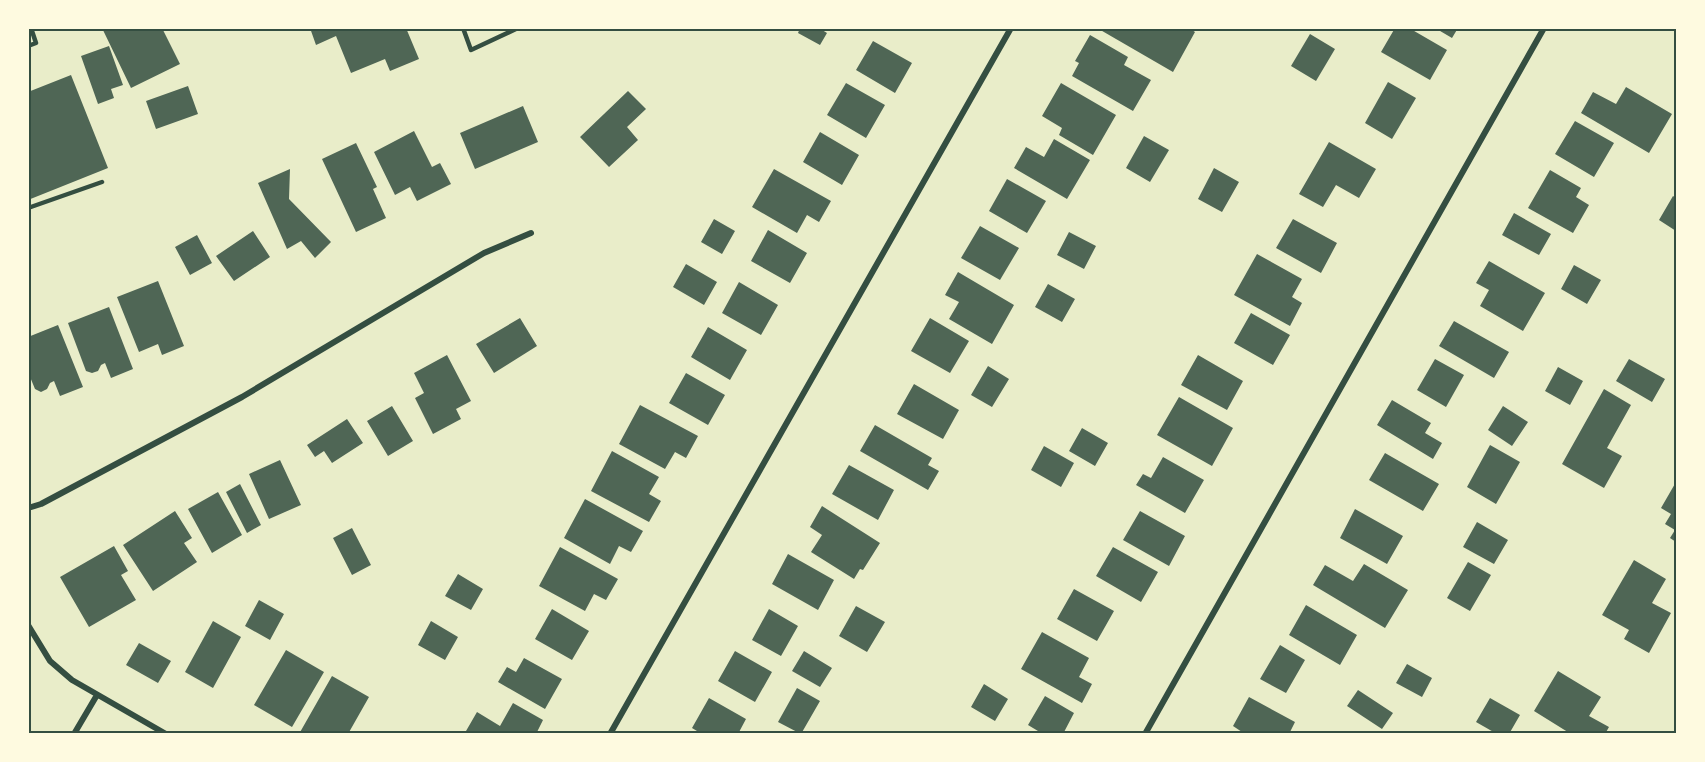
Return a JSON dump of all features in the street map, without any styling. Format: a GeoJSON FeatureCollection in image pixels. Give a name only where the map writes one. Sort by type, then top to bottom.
{"type":"FeatureCollection","features":[{"type":"Feature","properties":{"kind":"street"},"geometry":{"type":"LineString","coordinates":[[610,734],[1011,28]]}},
{"type":"Feature","properties":{"kind":"street"},"geometry":{"type":"LineString","coordinates":[[1144,734],[1544,28]]}},
{"type":"Feature","properties":{"kind":"street"},"geometry":{"type":"LineString","coordinates":[[28,508],[41,504],[242,397],[484,253],[531,233]]}},
{"type":"Feature","properties":{"kind":"street"},"geometry":{"type":"LineString","coordinates":[[28,625],[50,661],[72,680],[166,734]]}},
{"type":"Feature","properties":{"kind":"street"},"geometry":{"type":"LineString","coordinates":[[74,734],[97,695]]}},
{"type":"Feature","properties":{"kind":"lane"},"geometry":{"type":"LineString","coordinates":[[28,46],[36,43],[31,28]]}},
{"type":"Feature","properties":{"kind":"lane"},"geometry":{"type":"LineString","coordinates":[[463,28],[471,50],[518,28]]}},
{"type":"Feature","properties":{"kind":"lane"},"geometry":{"type":"LineString","coordinates":[[28,208],[102,182]]}},
{"type":"Feature","properties":{"kind":"building"},"geometry":{"type":"Polygon","coordinates":[[[102,28],[162,28],[180,64],[131,88],[102,28]]]}},
{"type":"Feature","properties":{"kind":"building"},"geometry":{"type":"Polygon","coordinates":[[[310,28],[406,28],[419,59],[390,71],[385,59],[351,73],[336,36],[316,45],[310,28]]]}},
{"type":"Feature","properties":{"kind":"building"},"geometry":{"type":"Polygon","coordinates":[[[800,28],[819,28],[827,33],[820,45],[798,33],[800,28]]]}},
{"type":"Feature","properties":{"kind":"building"},"geometry":{"type":"Polygon","coordinates":[[[1097,28],[1189,28],[1195,32],[1173,72],[1097,28]]]}},
{"type":"Feature","properties":{"kind":"building"},"geometry":{"type":"Polygon","coordinates":[[[1395,28],[1409,28],[1447,50],[1430,80],[1381,52],[1395,28]]]}},
{"type":"Feature","properties":{"kind":"building"},"geometry":{"type":"Polygon","coordinates":[[[1435,28],[1458,28],[1452,38],[1435,28]]]}},
{"type":"Feature","properties":{"kind":"building"},"geometry":{"type":"Polygon","coordinates":[[[1310,34],[1335,49],[1316,81],[1291,66],[1310,34]]]}},
{"type":"Feature","properties":{"kind":"building"},"geometry":{"type":"Polygon","coordinates":[[[1090,35],[1128,57],[1124,65],[1151,80],[1133,111],[1072,76],[1079,63],[1075,61],[1090,35]]]}},
{"type":"Feature","properties":{"kind":"building"},"geometry":{"type":"Polygon","coordinates":[[[873,41],[912,63],[895,93],[856,70],[873,41]]]}},
{"type":"Feature","properties":{"kind":"building"},"geometry":{"type":"Polygon","coordinates":[[[109,46],[123,85],[111,89],[114,98],[98,104],[81,56],[109,46]]]}},
{"type":"Feature","properties":{"kind":"building"},"geometry":{"type":"Polygon","coordinates":[[[71,75],[108,168],[28,200],[28,92],[71,75]]]}},
{"type":"Feature","properties":{"kind":"building"},"geometry":{"type":"Polygon","coordinates":[[[1388,82],[1416,98],[1392,139],[1365,123],[1388,82]]]}},
{"type":"Feature","properties":{"kind":"building"},"geometry":{"type":"Polygon","coordinates":[[[846,83],[885,105],[866,138],[827,115],[846,83]]]}},
{"type":"Feature","properties":{"kind":"building"},"geometry":{"type":"Polygon","coordinates":[[[1061,83],[1116,115],[1093,155],[1059,135],[1062,128],[1042,116],[1061,83]]]}},
{"type":"Feature","properties":{"kind":"building"},"geometry":{"type":"Polygon","coordinates":[[[188,86],[198,114],[156,129],[146,101],[188,86]]]}},
{"type":"Feature","properties":{"kind":"building"},"geometry":{"type":"Polygon","coordinates":[[[1626,87],[1672,114],[1649,153],[1581,113],[1593,92],[1616,104],[1626,87]]]}},
{"type":"Feature","properties":{"kind":"building"},"geometry":{"type":"Polygon","coordinates":[[[628,91],[646,109],[627,127],[638,140],[609,167],[580,137],[628,91]]]}},
{"type":"Feature","properties":{"kind":"building"},"geometry":{"type":"Polygon","coordinates":[[[523,106],[538,142],[475,169],[460,133],[523,106]]]}},
{"type":"Feature","properties":{"kind":"building"},"geometry":{"type":"Polygon","coordinates":[[[1575,121],[1614,143],[1594,177],[1555,154],[1575,121]]]}},
{"type":"Feature","properties":{"kind":"building"},"geometry":{"type":"Polygon","coordinates":[[[414,131],[432,167],[440,163],[451,184],[417,201],[410,187],[395,195],[374,152],[414,131]]]}},
{"type":"Feature","properties":{"kind":"building"},"geometry":{"type":"Polygon","coordinates":[[[820,132],[859,155],[842,185],[803,162],[820,132]]]}},
{"type":"Feature","properties":{"kind":"building"},"geometry":{"type":"Polygon","coordinates":[[[1144,136],[1169,150],[1150,182],[1126,168],[1144,136]]]}},
{"type":"Feature","properties":{"kind":"building"},"geometry":{"type":"Polygon","coordinates":[[[1054,139],[1090,160],[1067,199],[1014,168],[1026,147],[1044,157],[1054,139]]]}},
{"type":"Feature","properties":{"kind":"building"},"geometry":{"type":"Polygon","coordinates":[[[1329,142],[1376,169],[1359,198],[1336,185],[1323,207],[1299,194],[1329,142]]]}},
{"type":"Feature","properties":{"kind":"building"},"geometry":{"type":"Polygon","coordinates":[[[356,143],[377,187],[373,189],[386,218],[356,232],[322,159],[356,143]]]}},
{"type":"Feature","properties":{"kind":"building"},"geometry":{"type":"Polygon","coordinates":[[[1214,168],[1239,182],[1222,212],[1198,199],[1214,168]]]}},
{"type":"Feature","properties":{"kind":"building"},"geometry":{"type":"Polygon","coordinates":[[[290,169],[289,199],[331,242],[315,258],[301,241],[287,249],[258,183],[290,169]]]}},
{"type":"Feature","properties":{"kind":"building"},"geometry":{"type":"Polygon","coordinates":[[[774,169],[831,201],[819,222],[807,215],[797,233],[752,207],[774,169]]]}},
{"type":"Feature","properties":{"kind":"building"},"geometry":{"type":"Polygon","coordinates":[[[1550,170],[1581,188],[1576,197],[1589,205],[1573,233],[1528,208],[1550,170]]]}},
{"type":"Feature","properties":{"kind":"building"},"geometry":{"type":"Polygon","coordinates":[[[1007,179],[1046,201],[1027,233],[989,211],[1007,179]]]}},
{"type":"Feature","properties":{"kind":"building"},"geometry":{"type":"Polygon","coordinates":[[[1673,196],[1676,198],[1676,231],[1659,220],[1673,196]]]}},
{"type":"Feature","properties":{"kind":"building"},"geometry":{"type":"Polygon","coordinates":[[[1514,213],[1551,234],[1539,255],[1502,235],[1514,213]]]}},
{"type":"Feature","properties":{"kind":"building"},"geometry":{"type":"Polygon","coordinates":[[[714,219],[735,231],[722,254],[701,242],[714,219]]]}},
{"type":"Feature","properties":{"kind":"building"},"geometry":{"type":"Polygon","coordinates":[[[1293,219],[1337,243],[1321,273],[1276,248],[1293,219]]]}},
{"type":"Feature","properties":{"kind":"building"},"geometry":{"type":"Polygon","coordinates":[[[980,226],[1019,248],[1000,280],[961,258],[980,226]]]}},
{"type":"Feature","properties":{"kind":"building"},"geometry":{"type":"Polygon","coordinates":[[[768,230],[807,253],[790,283],[751,261],[768,230]]]}},
{"type":"Feature","properties":{"kind":"building"},"geometry":{"type":"Polygon","coordinates":[[[253,231],[270,257],[234,281],[216,256],[253,231]]]}},
{"type":"Feature","properties":{"kind":"building"},"geometry":{"type":"Polygon","coordinates":[[[1069,232],[1096,246],[1084,269],[1057,255],[1069,232]]]}},
{"type":"Feature","properties":{"kind":"building"},"geometry":{"type":"Polygon","coordinates":[[[197,235],[212,263],[190,275],[175,247],[197,235]]]}},
{"type":"Feature","properties":{"kind":"building"},"geometry":{"type":"Polygon","coordinates":[[[1257,254],[1302,279],[1292,297],[1302,303],[1290,326],[1234,295],[1257,254]]]}},
{"type":"Feature","properties":{"kind":"building"},"geometry":{"type":"Polygon","coordinates":[[[1489,261],[1545,293],[1523,331],[1480,306],[1489,290],[1476,283],[1489,261]]]}},
{"type":"Feature","properties":{"kind":"building"},"geometry":{"type":"Polygon","coordinates":[[[686,264],[717,282],[704,305],[673,287],[686,264]]]}},
{"type":"Feature","properties":{"kind":"building"},"geometry":{"type":"Polygon","coordinates":[[[1574,265],[1601,280],[1587,304],[1561,289],[1574,265]]]}},
{"type":"Feature","properties":{"kind":"building"},"geometry":{"type":"Polygon","coordinates":[[[958,272],[1014,305],[992,344],[949,319],[959,302],[945,295],[958,272]]]}},
{"type":"Feature","properties":{"kind":"building"},"geometry":{"type":"Polygon","coordinates":[[[158,281],[184,346],[162,355],[158,344],[139,352],[117,297],[158,281]]]}},
{"type":"Feature","properties":{"kind":"building"},"geometry":{"type":"Polygon","coordinates":[[[739,282],[778,305],[761,335],[722,313],[739,282]]]}},
{"type":"Feature","properties":{"kind":"building"},"geometry":{"type":"Polygon","coordinates":[[[1048,284],[1075,299],[1062,322],[1035,307],[1048,284]]]}},
{"type":"Feature","properties":{"kind":"building"},"geometry":{"type":"Polygon","coordinates":[[[109,307],[133,369],[111,378],[105,363],[98,371],[92,373],[86,371],[68,323],[109,307]]]}},
{"type":"Feature","properties":{"kind":"building"},"geometry":{"type":"Polygon","coordinates":[[[1251,313],[1290,335],[1273,365],[1234,343],[1251,313]]]}},
{"type":"Feature","properties":{"kind":"building"},"geometry":{"type":"Polygon","coordinates":[[[520,318],[537,346],[494,373],[476,344],[520,318]]]}},
{"type":"Feature","properties":{"kind":"building"},"geometry":{"type":"Polygon","coordinates":[[[930,318],[969,341],[950,373],[911,351],[930,318]]]}},
{"type":"Feature","properties":{"kind":"building"},"geometry":{"type":"Polygon","coordinates":[[[1454,321],[1509,352],[1494,378],[1439,346],[1454,321]]]}},
{"type":"Feature","properties":{"kind":"building"},"geometry":{"type":"Polygon","coordinates":[[[58,325],[83,387],[60,396],[54,381],[41,392],[35,389],[28,372],[28,337],[58,325]]]}},
{"type":"Feature","properties":{"kind":"building"},"geometry":{"type":"Polygon","coordinates":[[[708,327],[747,350],[730,380],[691,357],[708,327]]]}},
{"type":"Feature","properties":{"kind":"building"},"geometry":{"type":"Polygon","coordinates":[[[447,355],[471,401],[456,409],[461,419],[433,434],[415,398],[424,393],[414,373],[447,355]]]}},
{"type":"Feature","properties":{"kind":"building"},"geometry":{"type":"Polygon","coordinates":[[[1198,355],[1243,381],[1227,410],[1181,385],[1198,355]]]}},
{"type":"Feature","properties":{"kind":"building"},"geometry":{"type":"Polygon","coordinates":[[[1435,359],[1464,375],[1446,407],[1417,390],[1435,359]]]}},
{"type":"Feature","properties":{"kind":"building"},"geometry":{"type":"Polygon","coordinates":[[[1629,359],[1665,379],[1652,402],[1616,381],[1629,359]]]}},
{"type":"Feature","properties":{"kind":"building"},"geometry":{"type":"Polygon","coordinates":[[[988,366],[1009,379],[992,407],[971,395],[988,366]]]}},
{"type":"Feature","properties":{"kind":"building"},"geometry":{"type":"Polygon","coordinates":[[[1558,367],[1583,381],[1570,405],[1545,391],[1558,367]]]}},
{"type":"Feature","properties":{"kind":"building"},"geometry":{"type":"Polygon","coordinates":[[[686,373],[725,395],[708,425],[669,403],[686,373]]]}},
{"type":"Feature","properties":{"kind":"building"},"geometry":{"type":"Polygon","coordinates":[[[914,384],[959,410],[943,439],[897,414],[914,384]]]}},
{"type":"Feature","properties":{"kind":"building"},"geometry":{"type":"Polygon","coordinates":[[[1604,389],[1631,405],[1607,448],[1622,456],[1604,488],[1562,464],[1604,389]]]}},
{"type":"Feature","properties":{"kind":"building"},"geometry":{"type":"Polygon","coordinates":[[[1179,397],[1233,428],[1212,466],[1157,435],[1179,397]]]}},
{"type":"Feature","properties":{"kind":"building"},"geometry":{"type":"Polygon","coordinates":[[[1392,400],[1431,423],[1425,433],[1442,443],[1433,459],[1377,425],[1392,400]]]}},
{"type":"Feature","properties":{"kind":"building"},"geometry":{"type":"Polygon","coordinates":[[[640,405],[698,436],[686,458],[675,452],[665,469],[619,444],[640,405]]]}},
{"type":"Feature","properties":{"kind":"building"},"geometry":{"type":"Polygon","coordinates":[[[392,406],[413,441],[388,456],[367,421],[392,406]]]}},
{"type":"Feature","properties":{"kind":"building"},"geometry":{"type":"Polygon","coordinates":[[[1503,406],[1528,422],[1512,446],[1488,430],[1503,406]]]}},
{"type":"Feature","properties":{"kind":"building"},"geometry":{"type":"Polygon","coordinates":[[[347,419],[363,443],[332,463],[324,451],[315,457],[307,445],[347,419]]]}},
{"type":"Feature","properties":{"kind":"building"},"geometry":{"type":"Polygon","coordinates":[[[875,425],[932,458],[928,465],[939,471],[928,490],[860,451],[875,425]]]}},
{"type":"Feature","properties":{"kind":"building"},"geometry":{"type":"Polygon","coordinates":[[[1082,428],[1108,443],[1095,466],[1069,451],[1082,428]]]}},
{"type":"Feature","properties":{"kind":"building"},"geometry":{"type":"Polygon","coordinates":[[[1490,445],[1520,462],[1496,504],[1467,487],[1490,445]]]}},
{"type":"Feature","properties":{"kind":"building"},"geometry":{"type":"Polygon","coordinates":[[[1044,446],[1074,463],[1061,487],[1031,470],[1044,446]]]}},
{"type":"Feature","properties":{"kind":"building"},"geometry":{"type":"Polygon","coordinates":[[[612,451],[659,477],[649,494],[661,501],[649,522],[591,491],[612,451]]]}},
{"type":"Feature","properties":{"kind":"building"},"geometry":{"type":"Polygon","coordinates":[[[1385,453],[1439,484],[1423,511],[1369,480],[1385,453]]]}},
{"type":"Feature","properties":{"kind":"building"},"geometry":{"type":"Polygon","coordinates":[[[1163,457],[1204,480],[1185,513],[1136,485],[1143,474],[1151,478],[1163,457]]]}},
{"type":"Feature","properties":{"kind":"building"},"geometry":{"type":"Polygon","coordinates":[[[280,460],[301,505],[269,519],[249,474],[280,460]]]}},
{"type":"Feature","properties":{"kind":"building"},"geometry":{"type":"Polygon","coordinates":[[[849,465],[894,490],[878,520],[832,494],[849,465]]]}},
{"type":"Feature","properties":{"kind":"building"},"geometry":{"type":"Polygon","coordinates":[[[1676,482],[1676,542],[1670,538],[1675,530],[1665,524],[1671,514],[1661,508],[1676,482]]]}},
{"type":"Feature","properties":{"kind":"building"},"geometry":{"type":"Polygon","coordinates":[[[240,484],[261,525],[247,533],[226,492],[240,484]]]}},
{"type":"Feature","properties":{"kind":"building"},"geometry":{"type":"Polygon","coordinates":[[[218,492],[242,535],[212,553],[188,509],[218,492]]]}},
{"type":"Feature","properties":{"kind":"building"},"geometry":{"type":"Polygon","coordinates":[[[585,499],[643,531],[631,552],[619,546],[610,564],[564,538],[585,499]]]}},
{"type":"Feature","properties":{"kind":"building"},"geometry":{"type":"Polygon","coordinates":[[[822,506],[880,543],[863,570],[860,569],[854,579],[811,552],[822,535],[810,527],[822,506]]]}},
{"type":"Feature","properties":{"kind":"building"},"geometry":{"type":"Polygon","coordinates":[[[1355,509],[1403,536],[1387,564],[1340,538],[1355,509]]]}},
{"type":"Feature","properties":{"kind":"building"},"geometry":{"type":"Polygon","coordinates":[[[175,511],[192,538],[184,543],[197,562],[153,591],[123,545],[175,511]]]}},
{"type":"Feature","properties":{"kind":"building"},"geometry":{"type":"Polygon","coordinates":[[[1140,511],[1185,536],[1169,566],[1123,540],[1140,511]]]}},
{"type":"Feature","properties":{"kind":"building"},"geometry":{"type":"Polygon","coordinates":[[[1477,522],[1508,540],[1494,564],[1463,547],[1477,522]]]}},
{"type":"Feature","properties":{"kind":"building"},"geometry":{"type":"Polygon","coordinates":[[[352,528],[371,565],[352,575],[333,538],[352,528]]]}},
{"type":"Feature","properties":{"kind":"building"},"geometry":{"type":"Polygon","coordinates":[[[114,546],[128,571],[121,575],[136,600],[89,627],[60,577],[114,546]]]}},
{"type":"Feature","properties":{"kind":"building"},"geometry":{"type":"Polygon","coordinates":[[[560,547],[618,579],[606,600],[594,594],[585,611],[539,586],[560,547]]]}},
{"type":"Feature","properties":{"kind":"building"},"geometry":{"type":"Polygon","coordinates":[[[1113,547],[1158,572],[1141,602],[1096,576],[1113,547]]]}},
{"type":"Feature","properties":{"kind":"building"},"geometry":{"type":"Polygon","coordinates":[[[788,554],[834,580],[818,610],[772,584],[788,554]]]}},
{"type":"Feature","properties":{"kind":"building"},"geometry":{"type":"Polygon","coordinates":[[[1634,560],[1666,579],[1652,603],[1671,613],[1649,653],[1624,639],[1629,630],[1602,615],[1634,560]]]}},
{"type":"Feature","properties":{"kind":"building"},"geometry":{"type":"Polygon","coordinates":[[[1468,562],[1491,575],[1470,611],[1447,598],[1468,562]]]}},
{"type":"Feature","properties":{"kind":"building"},"geometry":{"type":"Polygon","coordinates":[[[1364,564],[1408,590],[1385,628],[1313,585],[1325,565],[1353,581],[1364,564]]]}},
{"type":"Feature","properties":{"kind":"building"},"geometry":{"type":"Polygon","coordinates":[[[458,574],[483,589],[471,610],[445,596],[458,574]]]}},
{"type":"Feature","properties":{"kind":"building"},"geometry":{"type":"Polygon","coordinates":[[[1074,589],[1114,611],[1097,641],[1057,619],[1074,589]]]}},
{"type":"Feature","properties":{"kind":"building"},"geometry":{"type":"Polygon","coordinates":[[[259,600],[284,614],[270,640],[245,626],[259,600]]]}},
{"type":"Feature","properties":{"kind":"building"},"geometry":{"type":"Polygon","coordinates":[[[1306,605],[1357,635],[1340,665],[1289,635],[1306,605]]]}},
{"type":"Feature","properties":{"kind":"building"},"geometry":{"type":"Polygon","coordinates":[[[856,606],[885,622],[867,652],[839,636],[856,606]]]}},
{"type":"Feature","properties":{"kind":"building"},"geometry":{"type":"Polygon","coordinates":[[[552,609],[589,631],[572,660],[535,639],[552,609]]]}},
{"type":"Feature","properties":{"kind":"building"},"geometry":{"type":"Polygon","coordinates":[[[769,609],[798,626],[781,656],[752,640],[769,609]]]}},
{"type":"Feature","properties":{"kind":"building"},"geometry":{"type":"Polygon","coordinates":[[[213,621],[241,637],[213,688],[185,672],[213,621]]]}},
{"type":"Feature","properties":{"kind":"building"},"geometry":{"type":"Polygon","coordinates":[[[431,621],[458,637],[445,660],[418,645],[431,621]]]}},
{"type":"Feature","properties":{"kind":"building"},"geometry":{"type":"Polygon","coordinates":[[[1042,632],[1089,658],[1079,677],[1092,684],[1082,703],[1021,669],[1042,632]]]}},
{"type":"Feature","properties":{"kind":"building"},"geometry":{"type":"Polygon","coordinates":[[[139,643],[171,661],[158,683],[126,665],[139,643]]]}},
{"type":"Feature","properties":{"kind":"building"},"geometry":{"type":"Polygon","coordinates":[[[1280,645],[1305,660],[1286,693],[1260,679],[1280,645]]]}},
{"type":"Feature","properties":{"kind":"building"},"geometry":{"type":"Polygon","coordinates":[[[286,650],[324,672],[292,727],[254,705],[286,650]]]}},
{"type":"Feature","properties":{"kind":"building"},"geometry":{"type":"Polygon","coordinates":[[[735,651],[772,672],[755,702],[718,681],[735,651]]]}},
{"type":"Feature","properties":{"kind":"building"},"geometry":{"type":"Polygon","coordinates":[[[804,651],[832,668],[820,687],[792,671],[804,651]]]}},
{"type":"Feature","properties":{"kind":"building"},"geometry":{"type":"Polygon","coordinates":[[[524,658],[562,679],[545,709],[498,682],[507,667],[516,672],[524,658]]]}},
{"type":"Feature","properties":{"kind":"building"},"geometry":{"type":"Polygon","coordinates":[[[1407,664],[1432,678],[1422,697],[1396,683],[1407,664]]]}},
{"type":"Feature","properties":{"kind":"building"},"geometry":{"type":"Polygon","coordinates":[[[1558,671],[1601,697],[1589,716],[1609,727],[1605,734],[1571,734],[1534,711],[1558,671]]]}},
{"type":"Feature","properties":{"kind":"building"},"geometry":{"type":"Polygon","coordinates":[[[332,676],[369,697],[348,734],[299,734],[332,676]]]}},
{"type":"Feature","properties":{"kind":"building"},"geometry":{"type":"Polygon","coordinates":[[[984,684],[1008,699],[995,721],[971,707],[984,684]]]}},
{"type":"Feature","properties":{"kind":"building"},"geometry":{"type":"Polygon","coordinates":[[[797,688],[820,701],[801,734],[778,722],[797,688]]]}},
{"type":"Feature","properties":{"kind":"building"},"geometry":{"type":"Polygon","coordinates":[[[1358,690],[1393,713],[1382,729],[1347,706],[1358,690]]]}},
{"type":"Feature","properties":{"kind":"building"},"geometry":{"type":"Polygon","coordinates":[[[1045,696],[1074,713],[1063,734],[1043,734],[1028,725],[1045,696]]]}},
{"type":"Feature","properties":{"kind":"building"},"geometry":{"type":"Polygon","coordinates":[[[1249,697],[1295,722],[1289,734],[1245,734],[1233,726],[1249,697]]]}},
{"type":"Feature","properties":{"kind":"building"},"geometry":{"type":"Polygon","coordinates":[[[709,698],[746,719],[738,734],[702,734],[692,728],[709,698]]]}},
{"type":"Feature","properties":{"kind":"building"},"geometry":{"type":"Polygon","coordinates":[[[1490,698],[1520,715],[1509,734],[1497,734],[1476,722],[1490,698]]]}},
{"type":"Feature","properties":{"kind":"building"},"geometry":{"type":"Polygon","coordinates":[[[513,703],[543,720],[536,734],[471,734],[466,731],[477,712],[500,726],[513,703]]]}}]}
